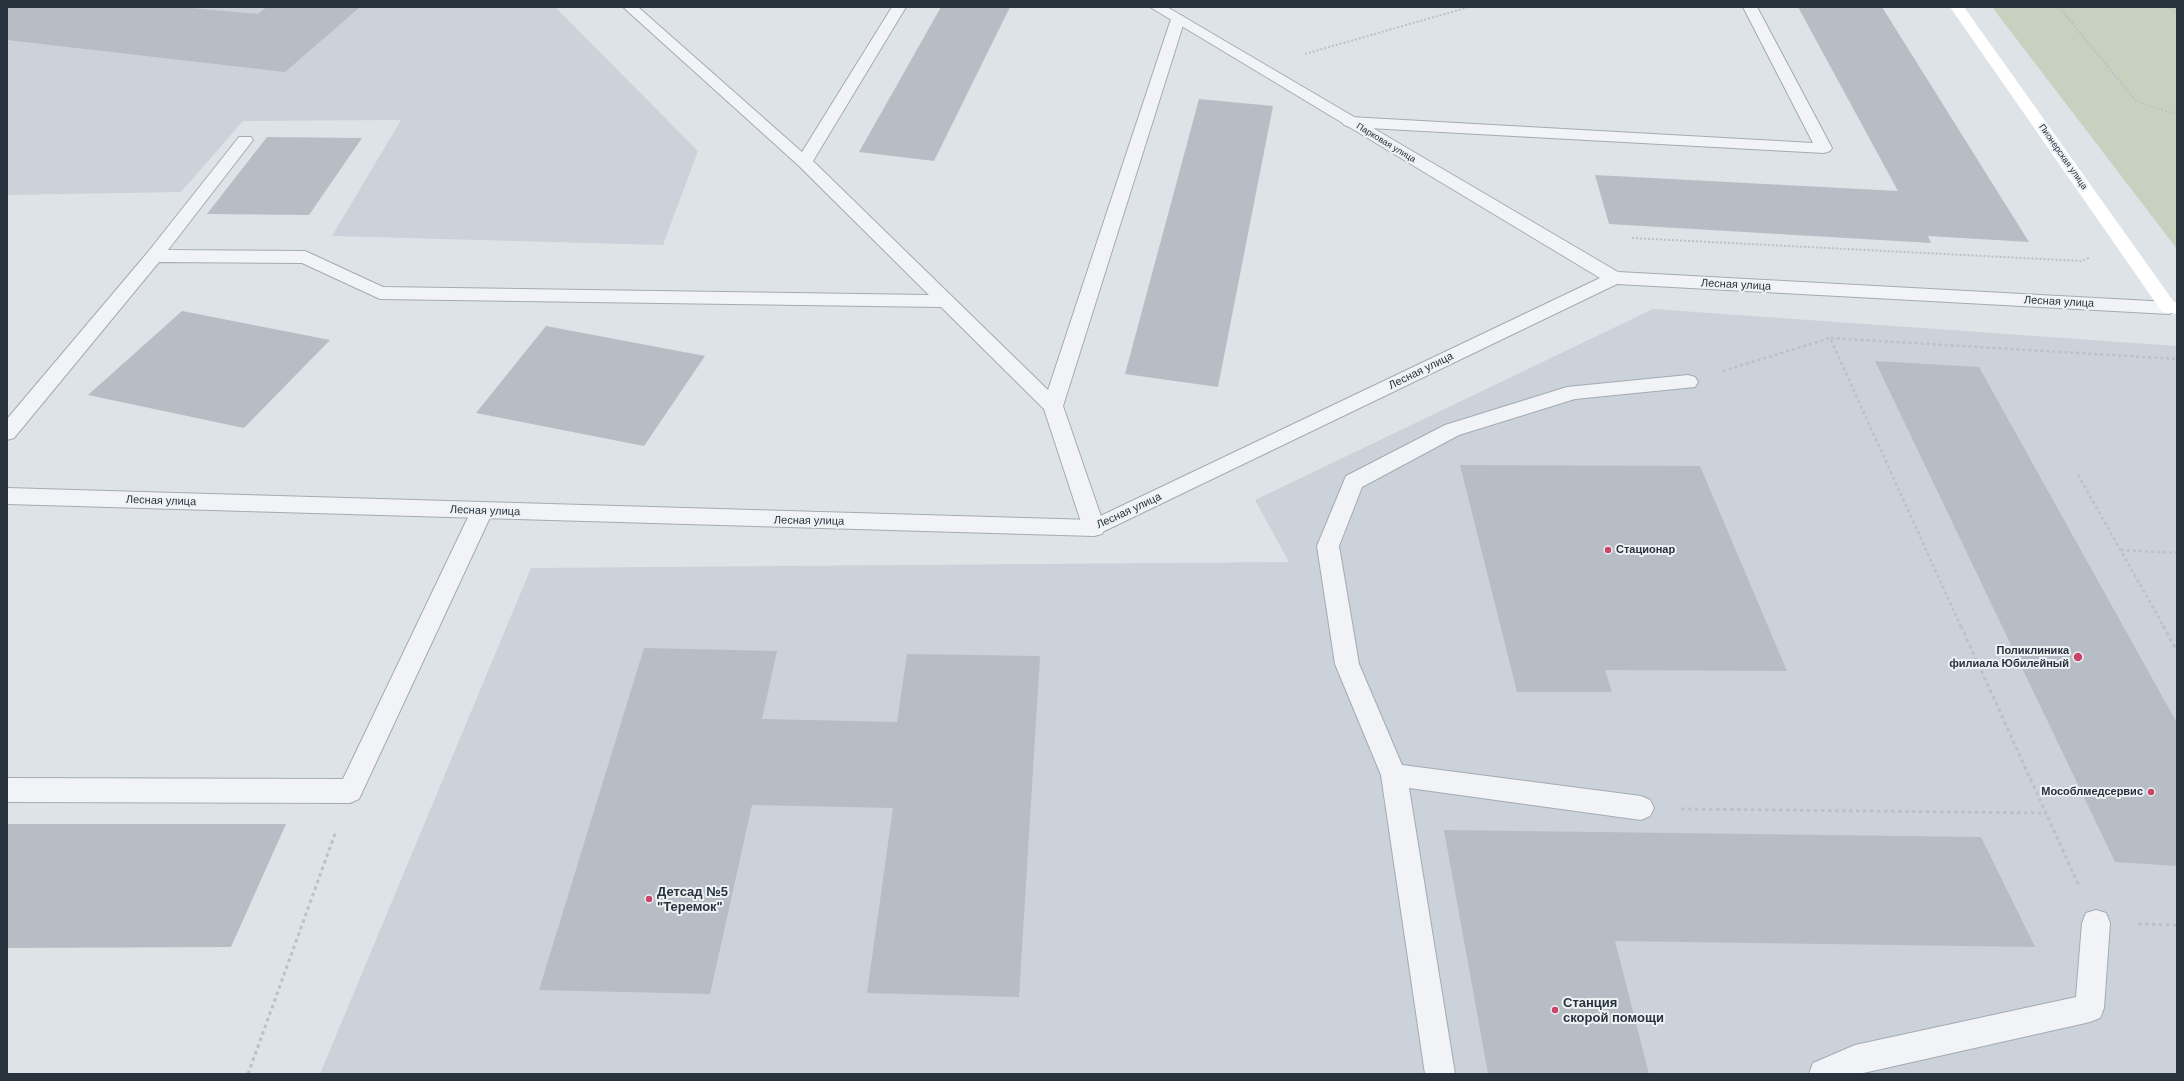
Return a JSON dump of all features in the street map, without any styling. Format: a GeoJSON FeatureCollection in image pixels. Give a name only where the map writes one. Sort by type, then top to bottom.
{"type":"FeatureCollection","features":[{"type":"Feature","properties":{"kind":"street"},"geometry":{"type":"LineString","coordinates":[[630,7],[804,162],[1053,406],[1094,528]]}},
{"type":"Feature","properties":{"kind":"street"},"geometry":{"type":"LineString","coordinates":[[804,162],[899,7]]}},
{"type":"Feature","properties":{"kind":"street","name":"Парковая улица"},"geometry":{"type":"LineString","coordinates":[[1158,7],[1258,68],[1614,278]]}},
{"type":"Feature","properties":{"kind":"street"},"geometry":{"type":"LineString","coordinates":[[1350,122],[1824,148],[1750,7]]}},
{"type":"Feature","properties":{"kind":"street","name":"Пионерская улица"},"geometry":{"type":"LineString","coordinates":[[1957,7],[2133,256],[2173,308]]}},
{"type":"Feature","properties":{"kind":"street"},"geometry":{"type":"LineString","coordinates":[[1053,406],[1178,19]]}},
{"type":"Feature","properties":{"kind":"street"},"geometry":{"type":"LineString","coordinates":[[7,433],[154,256],[245,140]]}},
{"type":"Feature","properties":{"kind":"street"},"geometry":{"type":"LineString","coordinates":[[154,256],[305,257],[380,293],[945,301]]}},
{"type":"Feature","properties":{"kind":"street","name":"Лесная улица"},"geometry":{"type":"LineString","coordinates":[[7,496],[1094,528],[1614,278],[2173,308]]}},
{"type":"Feature","properties":{"kind":"street"},"geometry":{"type":"LineString","coordinates":[[1440,1074],[1394,775],[1347,664],[1328,546],[1353,482],[1452,430],[1574,392],[1688,382]]}},
{"type":"Feature","properties":{"kind":"street"},"geometry":{"type":"LineString","coordinates":[[7,790],[350,791],[482,511]]}},
{"type":"Feature","properties":{"kind":"street"},"geometry":{"type":"LineString","coordinates":[[1394,775],[1641,808]]}},
{"type":"Feature","properties":{"kind":"street"},"geometry":{"type":"LineString","coordinates":[[1824,1074],[1855,1060],[2090,1008],[2096,923]]}},
{"type":"Feature","properties":{"kind":"path"},"geometry":{"type":"LineString","coordinates":[[1258,68],[1469,7]]}},
{"type":"Feature","properties":{"kind":"path"},"geometry":{"type":"LineString","coordinates":[[2059,7],[2136,101],[2177,115]]}},
{"type":"Feature","properties":{"kind":"path"},"geometry":{"type":"LineString","coordinates":[[2170,7],[2177,14]]}},
{"type":"Feature","properties":{"kind":"path"},"geometry":{"type":"LineString","coordinates":[[1632,238],[2081,261],[2104,253],[2133,256]]}},
{"type":"Feature","properties":{"kind":"path"},"geometry":{"type":"LineString","coordinates":[[1688,382],[1830,338],[2177,359]]}},
{"type":"Feature","properties":{"kind":"path"},"geometry":{"type":"LineString","coordinates":[[1830,338],[2096,923],[2177,924]]}},
{"type":"Feature","properties":{"kind":"path"},"geometry":{"type":"LineString","coordinates":[[2078,475],[2177,650]]}},
{"type":"Feature","properties":{"kind":"path"},"geometry":{"type":"LineString","coordinates":[[2120,550],[2177,553]]}},
{"type":"Feature","properties":{"kind":"path"},"geometry":{"type":"LineString","coordinates":[[248,1074],[350,791]]}},
{"type":"Feature","properties":{"kind":"path"},"geometry":{"type":"LineString","coordinates":[[1641,808],[2046,813]]}},
{"type":"Feature","properties":{"kind":"shaded area"},"geometry":{"type":"Polygon","coordinates":[[[7,7],[555,7],[698,151],[663,245],[332,236],[401,120],[243,121],[181,192],[7,195],[7,7]]]}},
{"type":"Feature","properties":{"kind":"shaded area"},"geometry":{"type":"Polygon","coordinates":[[[1653,309],[2177,346],[2177,1074],[320,1074],[531,568],[1289,562],[1255,500],[1653,309]]]}},
{"type":"Feature","properties":{"kind":"green space"},"geometry":{"type":"Polygon","coordinates":[[[1992,7],[2177,7],[2177,249],[1992,7]]]}},
{"type":"Feature","properties":{"kind":"building"},"geometry":{"type":"Polygon","coordinates":[[[7,7],[180,7],[258,14],[267,7],[360,7],[285,72],[7,40],[7,7]]]}},
{"type":"Feature","properties":{"kind":"building"},"geometry":{"type":"Polygon","coordinates":[[[941,7],[1010,7],[934,161],[859,152],[941,7]]]}},
{"type":"Feature","properties":{"kind":"building"},"geometry":{"type":"Polygon","coordinates":[[[1798,7],[1882,7],[2029,242],[1928,236],[1931,243],[1609,224],[1595,175],[1898,191],[1798,7]]]}},
{"type":"Feature","properties":{"kind":"building"},"geometry":{"type":"Polygon","coordinates":[[[1199,99],[1273,106],[1218,387],[1125,374],[1199,99]]]}},
{"type":"Feature","properties":{"kind":"building"},"geometry":{"type":"Polygon","coordinates":[[[267,137],[362,138],[309,215],[207,214],[267,137]]]}},
{"type":"Feature","properties":{"kind":"building"},"geometry":{"type":"Polygon","coordinates":[[[182,311],[330,340],[244,428],[88,395],[182,311]]]}},
{"type":"Feature","properties":{"kind":"building"},"geometry":{"type":"Polygon","coordinates":[[[546,326],[705,356],[644,446],[476,413],[546,326]]]}},
{"type":"Feature","properties":{"kind":"building","name":"Поликлиника филиала Юбилейный"},"geometry":{"type":"Polygon","coordinates":[[[1875,361],[1979,367],[2177,723],[2177,866],[2115,862],[1875,361]]]}},
{"type":"Feature","properties":{"kind":"building","name":"Стационар"},"geometry":{"type":"Polygon","coordinates":[[[1460,465],[1700,466],[1787,671],[1605,670],[1612,692],[1517,692],[1460,465]]]}},
{"type":"Feature","properties":{"kind":"building","name":"Детсад №5 \"Теремок\""},"geometry":{"type":"Polygon","coordinates":[[[644,648],[777,651],[762,719],[897,722],[907,654],[1040,656],[1019,997],[867,993],[893,808],[752,805],[710,994],[539,990],[644,648]]]}},
{"type":"Feature","properties":{"kind":"building"},"geometry":{"type":"Polygon","coordinates":[[[7,824],[286,824],[231,947],[7,948],[7,824]]]}},
{"type":"Feature","properties":{"kind":"building","name":"Станция скорой помощи"},"geometry":{"type":"Polygon","coordinates":[[[1444,830],[1981,837],[2035,947],[1615,941],[1649,1074],[1488,1074],[1444,830]]]}},
{"type":"Feature","properties":{"kind":"place","name":"Стационар"},"geometry":{"type":"Point","coordinates":[1608,550]}},
{"type":"Feature","properties":{"kind":"place","name":"Поликлиника филиала Юбилейный"},"geometry":{"type":"Point","coordinates":[2078,657]}},
{"type":"Feature","properties":{"kind":"place","name":"Мособлмедсервис"},"geometry":{"type":"Point","coordinates":[2151,792]}},
{"type":"Feature","properties":{"kind":"place","name":"Детсад №5 \"Теремок\""},"geometry":{"type":"Point","coordinates":[649,899]}},
{"type":"Feature","properties":{"kind":"place","name":"Станция скорой помощи"},"geometry":{"type":"Point","coordinates":[1555,1010]}}]}
